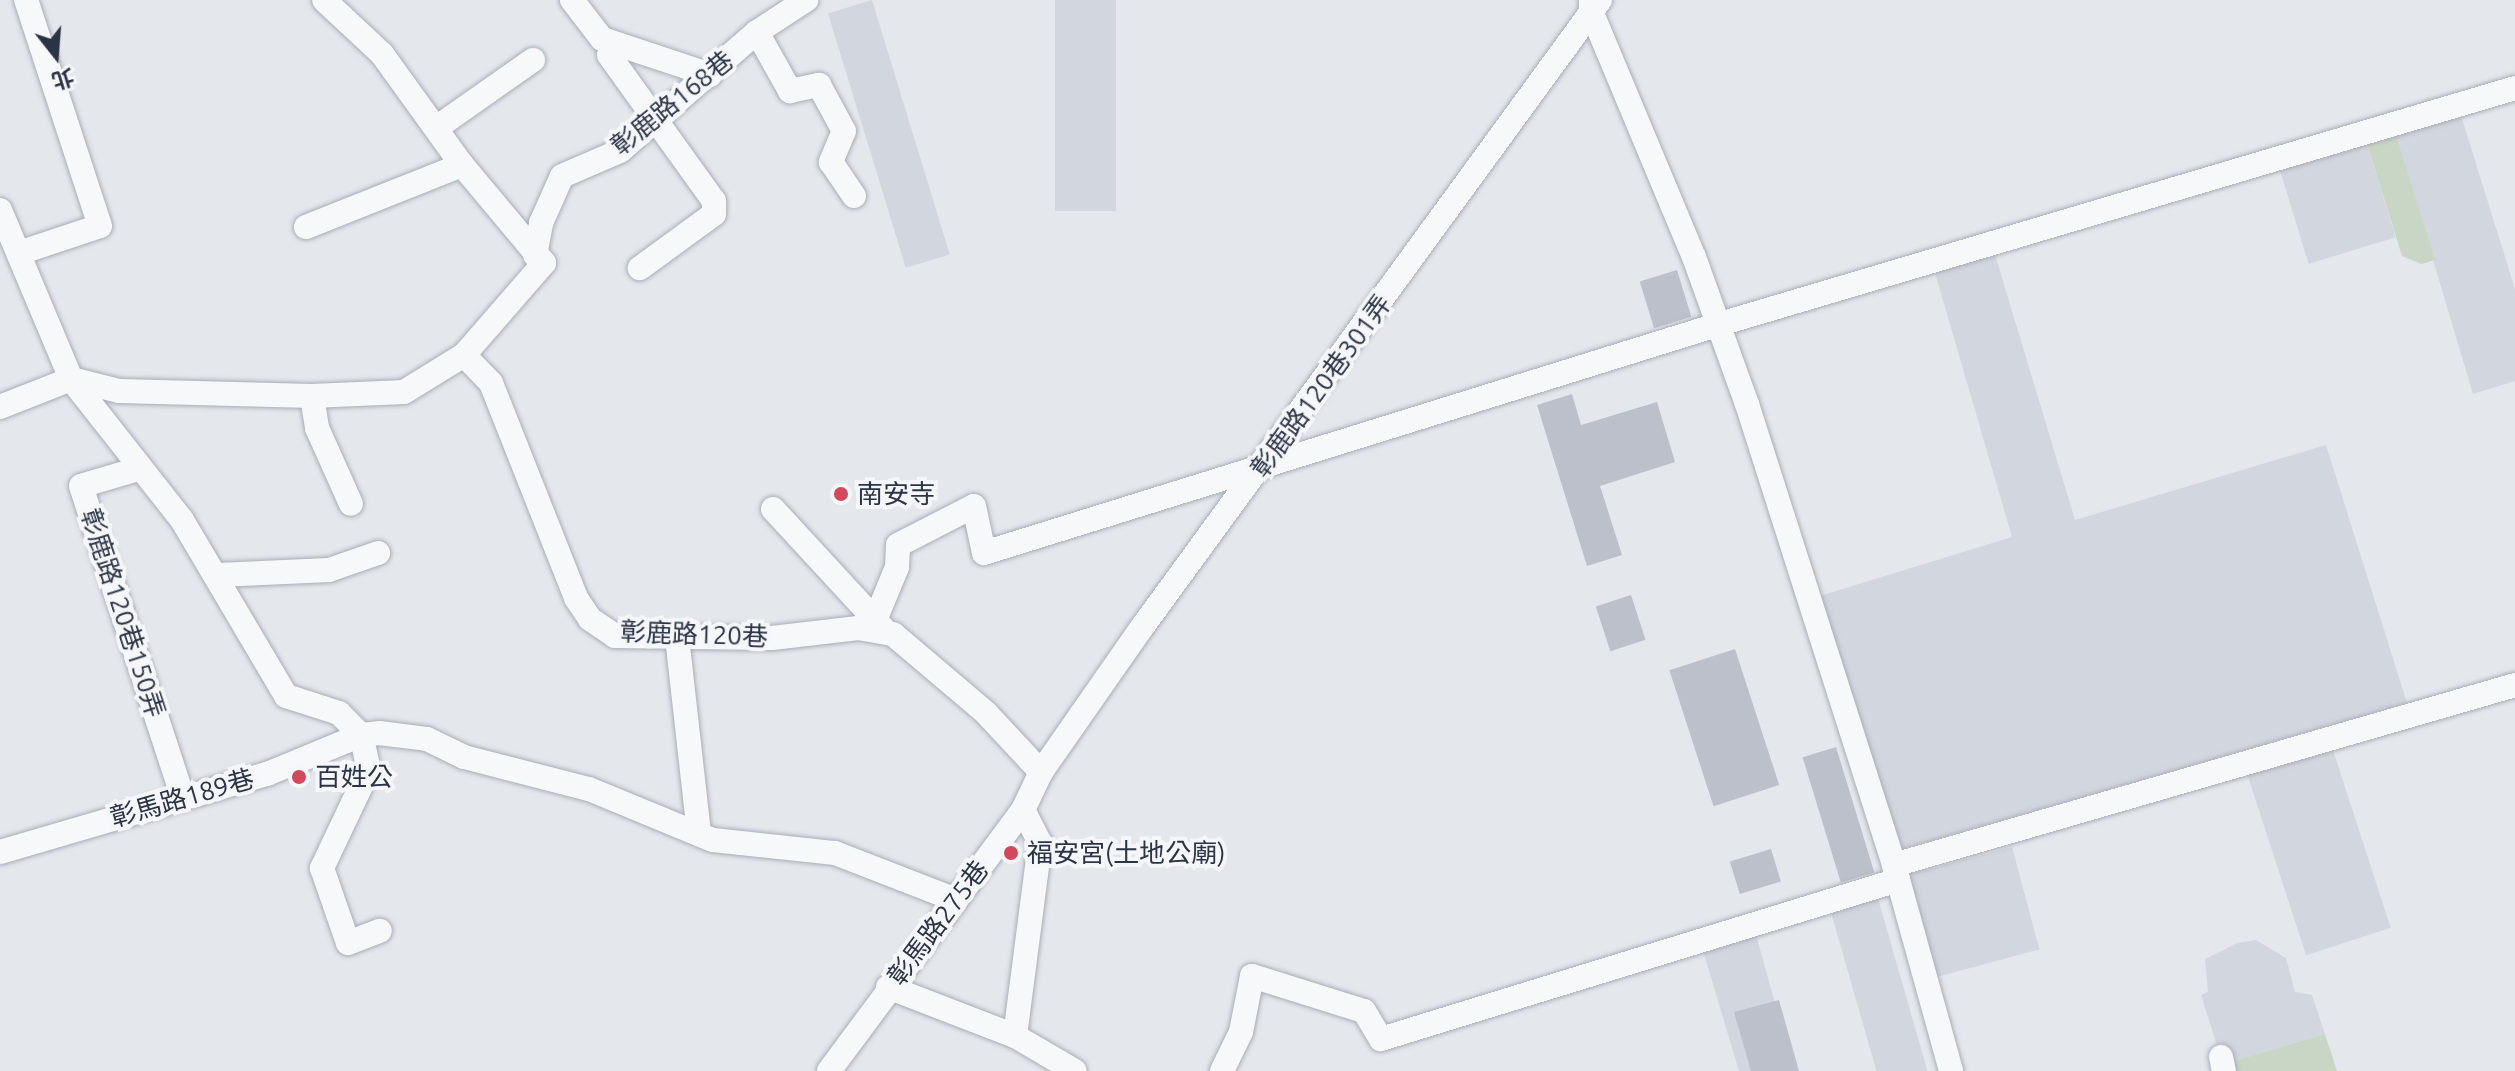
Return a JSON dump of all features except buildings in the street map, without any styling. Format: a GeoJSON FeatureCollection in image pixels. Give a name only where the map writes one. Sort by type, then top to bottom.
{"type":"FeatureCollection","features":[{"type":"Feature","properties":{"kind":"street"},"geometry":{"type":"LineString","coordinates":[[19,253],[100,226],[26,0]]}},
{"type":"Feature","properties":{"kind":"street"},"geometry":{"type":"LineString","coordinates":[[0,407],[71,379],[119,391],[312,396],[404,392],[464,355],[539,259],[462,165],[439,126],[382,54],[324,0]]}},
{"type":"Feature","properties":{"kind":"street"},"geometry":{"type":"LineString","coordinates":[[572,0],[602,39],[710,75]]}},
{"type":"Feature","properties":{"kind":"street","name":"彰鹿路168巷"},"geometry":{"type":"LineString","coordinates":[[539,259],[541,223],[562,176],[620,151],[757,32],[806,0]]}},
{"type":"Feature","properties":{"kind":"street"},"geometry":{"type":"LineString","coordinates":[[1594,4],[1720,324],[1896,872],[1951,1071]]}},
{"type":"Feature","properties":{"kind":"street","name":"彰鹿路120巷301弄"},"geometry":{"type":"LineString","coordinates":[[1041,772],[1594,4]]}},
{"type":"Feature","properties":{"kind":"street"},"geometry":{"type":"LineString","coordinates":[[757,32],[790,91],[819,85],[844,131],[831,162],[854,196]]}},
{"type":"Feature","properties":{"kind":"street"},"geometry":{"type":"LineString","coordinates":[[609,55],[715,208],[640,268]]}},
{"type":"Feature","properties":{"kind":"street"},"geometry":{"type":"LineString","coordinates":[[439,126],[533,60]]}},
{"type":"Feature","properties":{"kind":"street"},"geometry":{"type":"LineString","coordinates":[[881,626],[897,567],[898,545],[974,506],[984,553],[1720,324],[2515,88]]}},
{"type":"Feature","properties":{"kind":"street"},"geometry":{"type":"LineString","coordinates":[[306,227],[462,165]]}},
{"type":"Feature","properties":{"kind":"street"},"geometry":{"type":"LineString","coordinates":[[0,210],[71,379],[138,469],[182,520],[218,575],[286,696],[339,713],[361,735],[369,769],[322,868],[348,943],[380,931]]}},
{"type":"Feature","properties":{"kind":"street","name":"彰鹿路120巷"},"geometry":{"type":"LineString","coordinates":[[464,355],[491,383],[576,598],[590,619],[615,636],[772,638],[881,626]]}},
{"type":"Feature","properties":{"kind":"street"},"geometry":{"type":"LineString","coordinates":[[312,396],[317,428],[351,504]]}},
{"type":"Feature","properties":{"kind":"street","name":"彰鹿路120巷150弄"},"geometry":{"type":"LineString","coordinates":[[138,469],[81,486],[182,795]]}},
{"type":"Feature","properties":{"kind":"street"},"geometry":{"type":"LineString","coordinates":[[773,509],[881,626],[986,713],[1041,772]]}},
{"type":"Feature","properties":{"kind":"street"},"geometry":{"type":"LineString","coordinates":[[218,575],[329,570],[378,553]]}},
{"type":"Feature","properties":{"kind":"street"},"geometry":{"type":"LineString","coordinates":[[677,637],[699,834]]}},
{"type":"Feature","properties":{"kind":"street"},"geometry":{"type":"LineString","coordinates":[[1222,1071],[1241,1032],[1252,976],[1364,1011],[1381,1039],[1896,872],[2515,685]]}},
{"type":"Feature","properties":{"kind":"street"},"geometry":{"type":"LineString","coordinates":[[361,735],[427,739],[464,757],[589,789],[699,834],[835,853],[956,900]]}},
{"type":"Feature","properties":{"kind":"street","name":"彰馬路189巷"},"geometry":{"type":"LineString","coordinates":[[0,852],[182,795],[267,774],[361,735]]}},
{"type":"Feature","properties":{"kind":"street","name":"彰馬路275巷"},"geometry":{"type":"LineString","coordinates":[[829,1071],[888,987],[1023,810],[1041,772]]}},
{"type":"Feature","properties":{"kind":"street"},"geometry":{"type":"LineString","coordinates":[[1015,1036],[1040,843],[1023,810]]}},
{"type":"Feature","properties":{"kind":"street"},"geometry":{"type":"LineString","coordinates":[[888,987],[1015,1036],[1075,1071]]}},
{"type":"Feature","properties":{"kind":"shaded area"},"geometry":{"type":"Polygon","coordinates":[[[872,0],[950,254],[906,268],[828,13],[872,0]]]}},
{"type":"Feature","properties":{"kind":"shaded area"},"geometry":{"type":"Polygon","coordinates":[[[1055,0],[1116,0],[1116,211],[1055,211],[1055,0]]]}},
{"type":"Feature","properties":{"kind":"shaded area"},"geometry":{"type":"Polygon","coordinates":[[[2459,109],[2515,289],[2515,381],[2473,394],[2394,129],[2459,109]]]}},
{"type":"Feature","properties":{"kind":"shaded area"},"geometry":{"type":"Polygon","coordinates":[[[2364,134],[2396,237],[2309,264],[2277,161],[2364,134]]]}},
{"type":"Feature","properties":{"kind":"shaded area"},"geometry":{"type":"Polygon","coordinates":[[[1993,248],[2075,520],[2326,445],[2407,703],[1888,853],[1810,599],[2012,537],[1933,266],[1993,248]]]}},
{"type":"Feature","properties":{"kind":"shaded area"},"geometry":{"type":"Polygon","coordinates":[[[2332,747],[2391,928],[2306,955],[2247,775],[2332,747]]]}},
{"type":"Feature","properties":{"kind":"shaded area"},"geometry":{"type":"Polygon","coordinates":[[[2012,847],[2039,949],[1930,979],[1903,876],[2012,847]]]}},
{"type":"Feature","properties":{"kind":"shaded area"},"geometry":{"type":"Polygon","coordinates":[[[1877,895],[1927,1071],[1876,1071],[1830,909],[1877,895]]]}},
{"type":"Feature","properties":{"kind":"shaded area"},"geometry":{"type":"Polygon","coordinates":[[[1754,928],[1794,1071],[1739,1071],[1701,944],[1754,928]]]}},
{"type":"Feature","properties":{"kind":"shaded area"},"geometry":{"type":"Polygon","coordinates":[[[2256,940],[2286,958],[2295,992],[2312,995],[2325,1034],[2223,1064],[2201,995],[2208,992],[2205,959],[2237,943],[2256,940]]]}},
{"type":"Feature","properties":{"kind":"green space"},"geometry":{"type":"Polygon","coordinates":[[[2394,129],[2435,260],[2421,264],[2402,256],[2364,134],[2394,129]]]}},
{"type":"Feature","properties":{"kind":"green space"},"geometry":{"type":"Polygon","coordinates":[[[2325,1034],[2337,1071],[2225,1071],[2223,1064],[2325,1034]]]}},
{"type":"Feature","properties":{"kind":"place","name":"南安寺"},"geometry":{"type":"Point","coordinates":[841,494]}},
{"type":"Feature","properties":{"kind":"place","name":"百姓公"},"geometry":{"type":"Point","coordinates":[299,777]}},
{"type":"Feature","properties":{"kind":"place","name":"福安宮(土地公廟)"},"geometry":{"type":"Point","coordinates":[1011,853]}}]}
